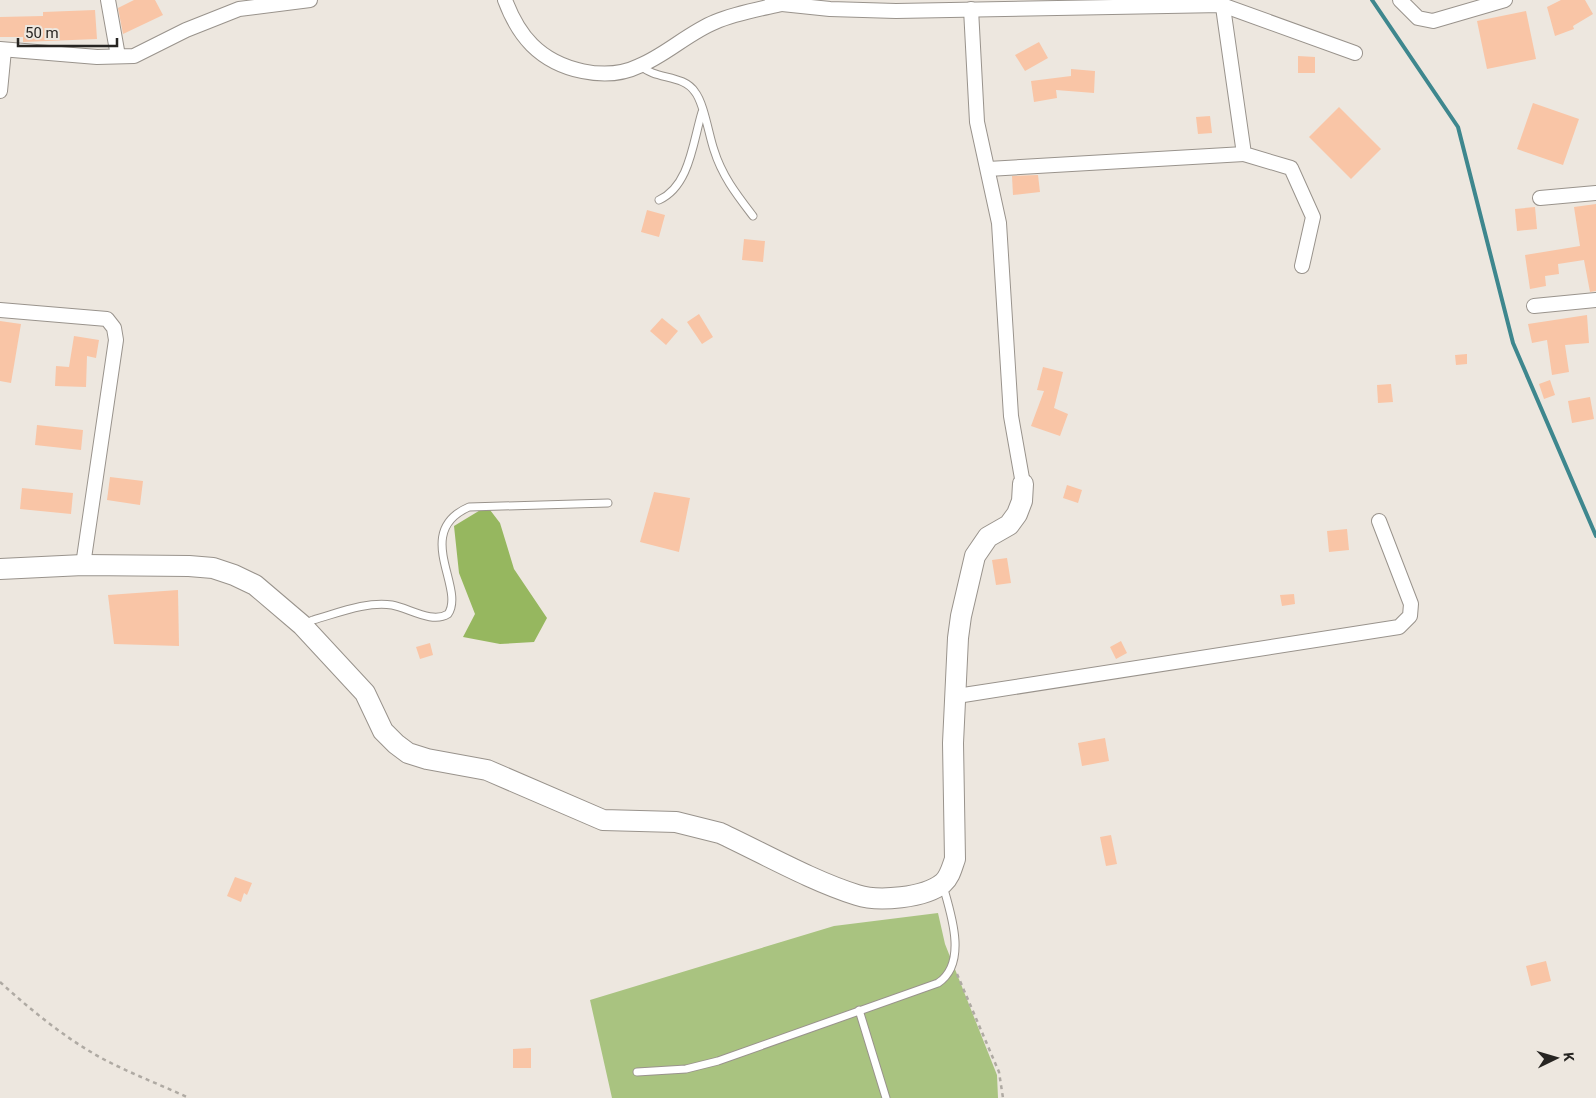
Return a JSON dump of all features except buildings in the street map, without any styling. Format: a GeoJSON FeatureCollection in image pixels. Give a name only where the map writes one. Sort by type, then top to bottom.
{"type":"FeatureCollection","features":[{"type":"Feature","properties":{"kind":"street"},"geometry":{"type":"LineString","coordinates":[[108,0],[118,56]]}},
{"type":"Feature","properties":{"kind":"street"},"geometry":{"type":"LineString","coordinates":[[0,91],[2,50],[97,57],[134,56],[186,30],[239,8],[310,0]]}},
{"type":"Feature","properties":{"kind":"street"},"geometry":{"type":"LineString","coordinates":[[504,0],[523,35],[534,47],[560,64],[583,71],[610,74],[641,66],[716,21],[777,2],[830,4],[896,11],[1222,2],[1354,53]]}},
{"type":"Feature","properties":{"kind":"street"},"geometry":{"type":"LineString","coordinates":[[1400,0],[1418,18],[1433,21],[1505,0]]}},
{"type":"Feature","properties":{"kind":"street"},"geometry":{"type":"LineString","coordinates":[[1222,2],[1244,154]]}},
{"type":"Feature","properties":{"kind":"street"},"geometry":{"type":"LineString","coordinates":[[0,569],[83,565],[213,568],[234,575],[255,585],[302,625],[365,693],[383,731],[408,753],[427,759],[487,770],[603,820],[676,822],[699,826],[720,833],[858,896],[894,898],[928,890],[942,883],[950,873],[955,859],[953,743],[957,696],[958,638],[975,556],[988,537],[1009,524],[1017,514],[1022,501],[1023,484],[1011,416],[1000,223],[977,122],[971,9]]}},
{"type":"Feature","properties":{"kind":"street"},"geometry":{"type":"LineString","coordinates":[[988,169],[1244,154],[1291,168],[1313,218],[1302,266]]}},
{"type":"Feature","properties":{"kind":"street"},"geometry":{"type":"LineString","coordinates":[[1540,198],[1596,193]]}},
{"type":"Feature","properties":{"kind":"street"},"geometry":{"type":"LineString","coordinates":[[1534,306],[1596,300]]}},
{"type":"Feature","properties":{"kind":"street"},"geometry":{"type":"LineString","coordinates":[[0,310],[106,319],[114,328],[116,340],[83,565]]}},
{"type":"Feature","properties":{"kind":"street"},"geometry":{"type":"LineString","coordinates":[[957,696],[1399,627],[1410,616],[1411,604],[1378,521]]}},
{"type":"Feature","properties":{"kind":"lane"},"geometry":{"type":"LineString","coordinates":[[641,66],[652,73],[688,85],[700,99],[702,112],[723,174],[730,187],[753,216]]}},
{"type":"Feature","properties":{"kind":"lane"},"geometry":{"type":"LineString","coordinates":[[658,200],[670,193],[680,183],[702,112]]}},
{"type":"Feature","properties":{"kind":"lane"},"geometry":{"type":"LineString","coordinates":[[302,625],[313,620],[376,604],[395,606],[434,617],[448,614],[452,600],[441,553],[443,538],[455,517],[469,507],[608,503]]}},
{"type":"Feature","properties":{"kind":"lane"},"geometry":{"type":"LineString","coordinates":[[637,1072],[670,1071],[702,1065],[938,983],[945,978],[953,966],[955,953],[952,927],[942,883]]}},
{"type":"Feature","properties":{"kind":"lane"},"geometry":{"type":"LineString","coordinates":[[860,1010],[886,1098]]}},
{"type":"Feature","properties":{"kind":"path"},"geometry":{"type":"LineString","coordinates":[[953,966],[964,986],[999,1072],[1003,1098]]}},
{"type":"Feature","properties":{"kind":"path"},"geometry":{"type":"LineString","coordinates":[[0,982],[33,1012],[77,1043],[105,1060],[189,1098]]}},
{"type":"Feature","properties":{"kind":"green space"},"geometry":{"type":"Polygon","coordinates":[[[487,506],[500,523],[514,569],[547,618],[534,642],[500,644],[463,637],[475,614],[459,573],[454,526],[487,506]]]}},
{"type":"Feature","properties":{"kind":"green space"},"geometry":{"type":"Polygon","coordinates":[[[938,913],[945,944],[997,1075],[998,1098],[612,1098],[590,1000],[834,926],[938,913]]]}},
{"type":"Feature","properties":{"kind":"waterway"},"geometry":{"type":"LineString","coordinates":[[1372,0],[1458,127],[1513,343],[1596,536]]}}]}
